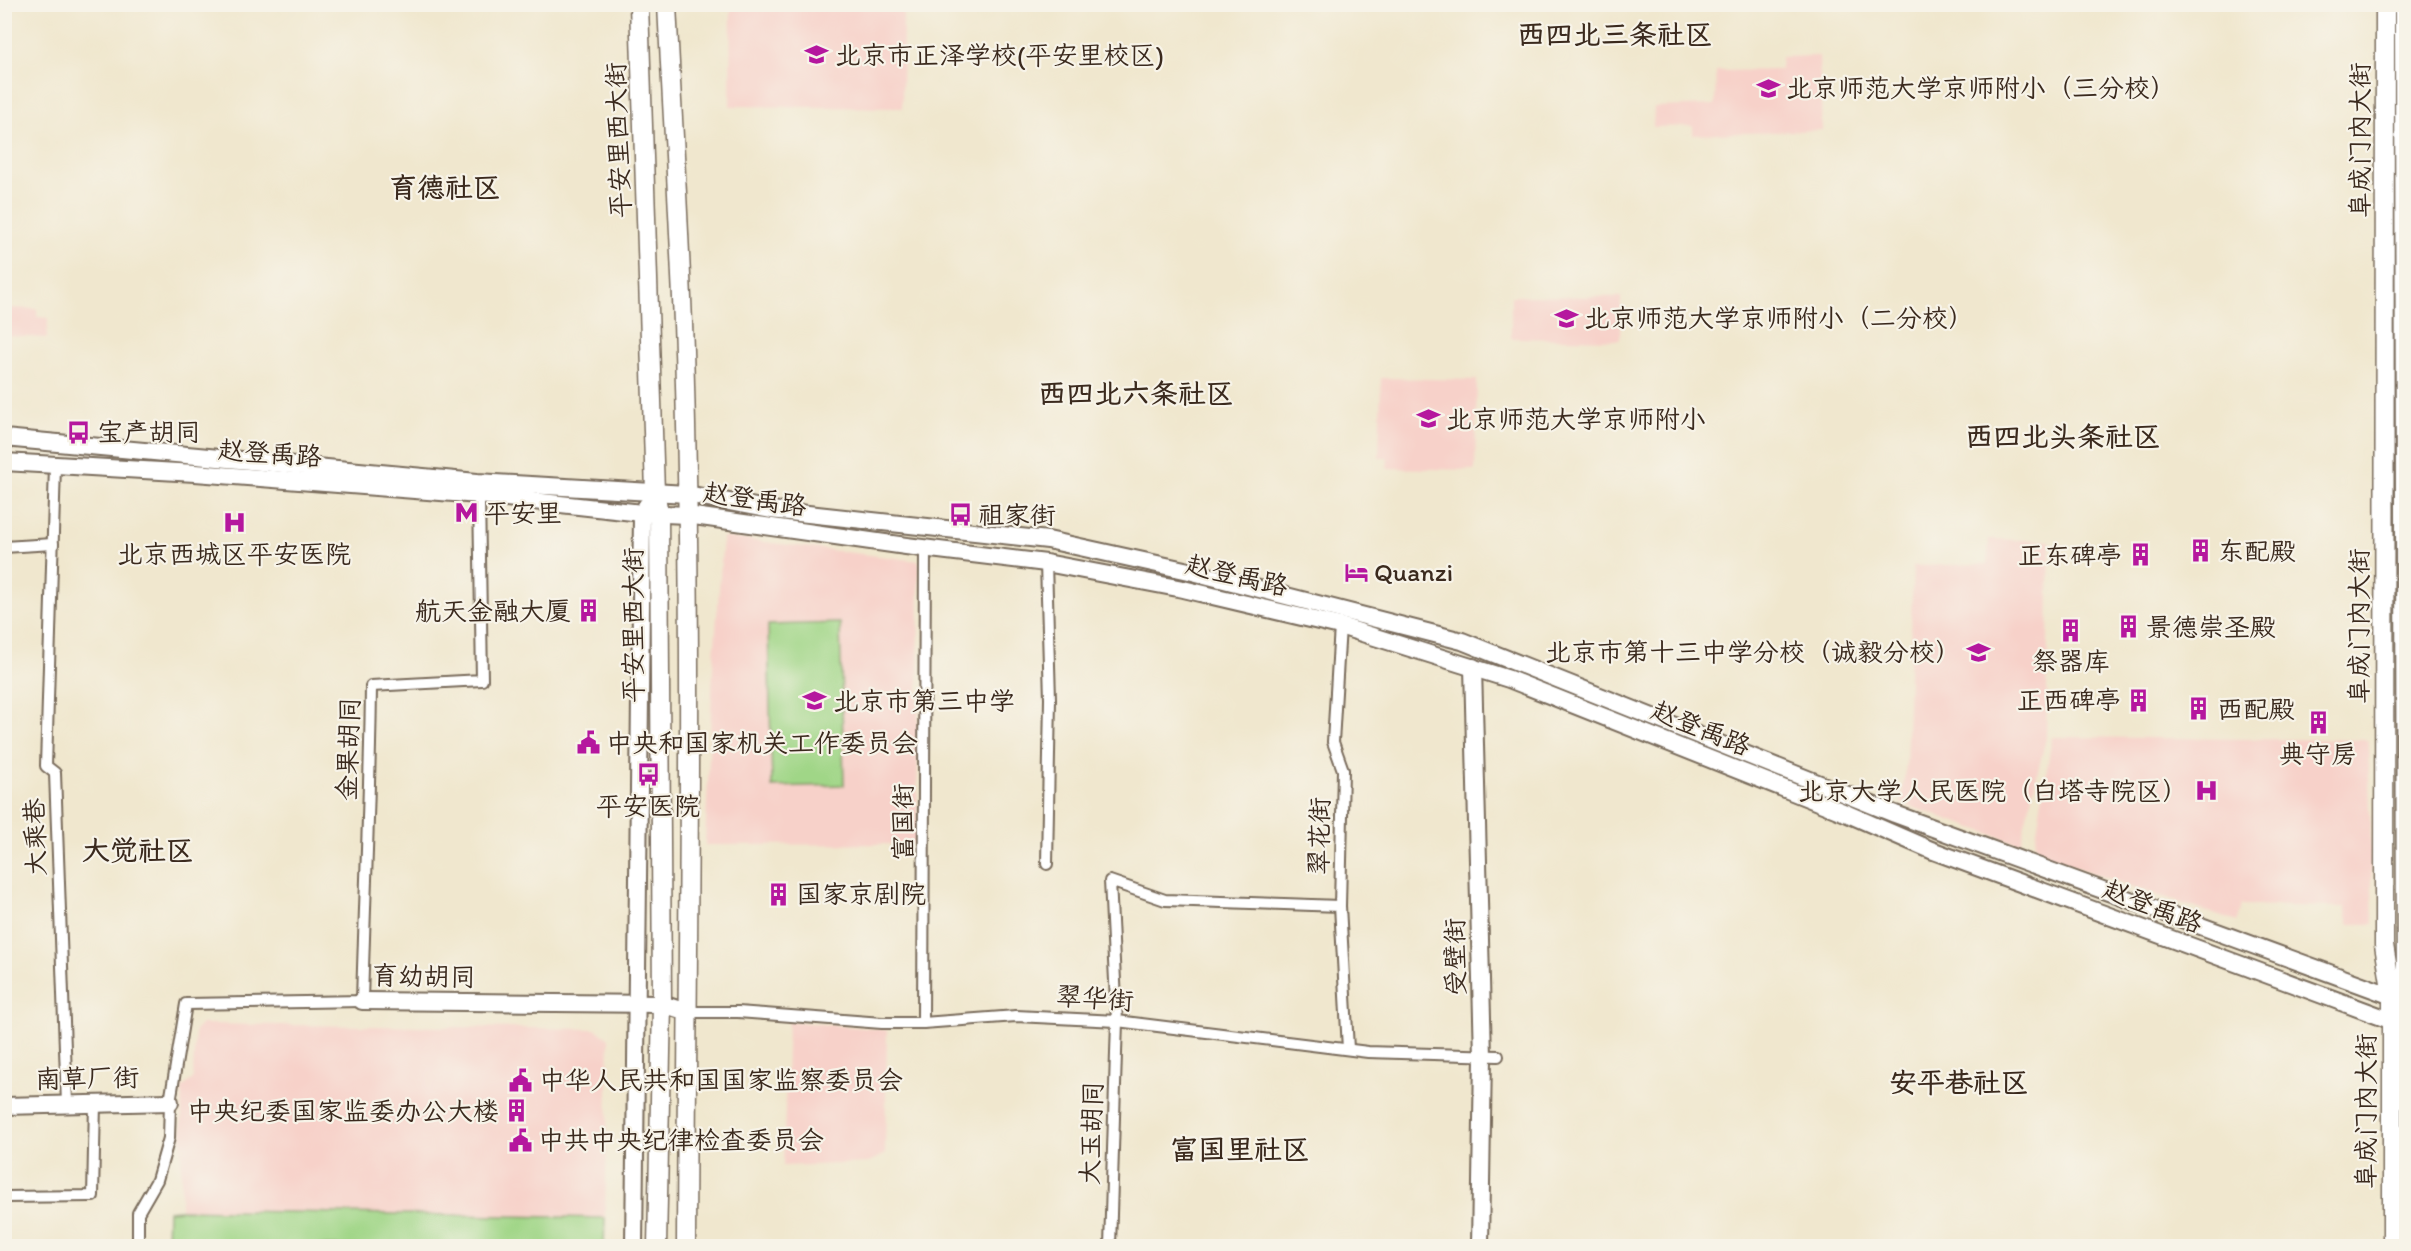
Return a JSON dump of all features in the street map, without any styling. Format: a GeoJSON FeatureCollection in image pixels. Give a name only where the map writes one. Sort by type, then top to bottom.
{"type":"FeatureCollection","features":[{"type":"Feature","properties":{"kind":"main road","name":"平安里西大街"},"geometry":{"type":"LineString","coordinates":[[639,4],[655,492],[650,513],[662,1004],[657,1246]]}},
{"type":"Feature","properties":{"kind":"main road","name":"平安里西大街"},"geometry":{"type":"LineString","coordinates":[[667,4],[685,371],[687,494],[686,1246]]}},
{"type":"Feature","properties":{"kind":"main road","name":"阜成门内大街"},"geometry":{"type":"LineString","coordinates":[[2385,4],[2384,945],[2401,999]]}},
{"type":"Feature","properties":{"kind":"main road","name":"阜成门内大街"},"geometry":{"type":"LineString","coordinates":[[2392,1246],[2401,1020],[2404,4]]}},
{"type":"Feature","properties":{"kind":"main road","name":"赵登禹路"},"geometry":{"type":"LineString","coordinates":[[4,438],[477,482],[687,494],[771,510],[1048,540],[1189,571],[1462,640],[1895,814],[2401,999]]}},
{"type":"Feature","properties":{"kind":"main road","name":"赵登禹路"},"geometry":{"type":"LineString","coordinates":[[4,462],[195,473],[479,495],[687,515],[925,549],[1046,563],[1183,589],[1340,626],[1473,667],[1848,814],[1931,850],[2401,1020]]}},
{"type":"Feature","properties":{"kind":"main road"},"geometry":{"type":"LineString","coordinates":[[634,1246],[650,513]]}},
{"type":"Feature","properties":{"kind":"main road","name":"受壁街"},"geometry":{"type":"LineString","coordinates":[[1473,667],[1490,1056],[1480,1246]]}},
{"type":"Feature","properties":{"kind":"main road","name":"育幼胡同"},"geometry":{"type":"LineString","coordinates":[[362,1001],[662,1004],[687,1012]]}},
{"type":"Feature","properties":{"kind":"main road","name":"南草厂街"},"geometry":{"type":"LineString","coordinates":[[4,1106],[170,1102]]}},
{"type":"Feature","properties":{"kind":"street","name":"大乘巷"},"geometry":{"type":"LineString","coordinates":[[55,466],[46,766],[55,773],[67,1104]]}},
{"type":"Feature","properties":{"kind":"street","name":"金果胡同"},"geometry":{"type":"LineString","coordinates":[[362,1001],[370,795],[371,686],[482,680],[479,495]]}},
{"type":"Feature","properties":{"kind":"street"},"geometry":{"type":"LineString","coordinates":[[4,547],[53,544]]}},
{"type":"Feature","properties":{"kind":"street","name":"富国街"},"geometry":{"type":"LineString","coordinates":[[923,1023],[925,549]]}},
{"type":"Feature","properties":{"kind":"street"},"geometry":{"type":"LineString","coordinates":[[1046,563],[1050,699],[1047,864]]}},
{"type":"Feature","properties":{"kind":"street","name":"翠花街"},"geometry":{"type":"LineString","coordinates":[[1340,626],[1333,742],[1343,770],[1340,906],[1348,1049]]}},
{"type":"Feature","properties":{"kind":"street","name":"大玉胡同"},"geometry":{"type":"LineString","coordinates":[[1110,1246],[1117,1021],[1110,881],[1165,900],[1340,906]]}},
{"type":"Feature","properties":{"kind":"street","name":"育幼胡同"},"geometry":{"type":"LineString","coordinates":[[170,1102],[186,1004],[362,1001]]}},
{"type":"Feature","properties":{"kind":"street","name":"翠华街"},"geometry":{"type":"LineString","coordinates":[[687,1012],[738,1012],[882,1023],[923,1023],[1016,1016],[1117,1021],[1348,1049],[1490,1056]]}},
{"type":"Feature","properties":{"kind":"street"},"geometry":{"type":"LineString","coordinates":[[138,1246],[138,1213],[157,1180],[169,1138],[170,1102]]}},
{"type":"Feature","properties":{"kind":"street"},"geometry":{"type":"LineString","coordinates":[[4,1197],[93,1196],[95,1103]]}},
{"type":"Feature","properties":{"kind":"shaded area","name":"北京市正泽学校(平安里校区)"},"geometry":{"type":"Polygon","coordinates":[[[731,5],[903,5],[902,108],[730,106],[731,5]]]}},
{"type":"Feature","properties":{"kind":"shaded area","name":"北京师范大学京师附小（三分校）"},"geometry":{"type":"Polygon","coordinates":[[[1819,56],[1822,130],[1693,135],[1693,126],[1653,127],[1654,107],[1715,105],[1716,71],[1780,70],[1781,57],[1819,56]]]}},
{"type":"Feature","properties":{"kind":"shaded area","name":"北京师范大学京师附小（二分校）"},"geometry":{"type":"Polygon","coordinates":[[[1511,296],[1621,297],[1620,340],[1511,338],[1511,296]]]}},
{"type":"Feature","properties":{"kind":"shaded area"},"geometry":{"type":"Polygon","coordinates":[[[4,308],[37,309],[37,317],[48,318],[47,338],[9,336],[6,395],[4,308]]]}},
{"type":"Feature","properties":{"kind":"shaded area","name":"北京师范大学京师附小"},"geometry":{"type":"Polygon","coordinates":[[[1381,378],[1477,380],[1475,470],[1387,468],[1388,458],[1379,458],[1381,378]]]}},
{"type":"Feature","properties":{"kind":"shaded area","name":"北京市第三中学"},"geometry":{"type":"Polygon","coordinates":[[[723,537],[919,561],[917,844],[705,845],[713,669],[723,537]]]}},
{"type":"Feature","properties":{"kind":"shaded area","name":"北京市第十三中学分校（诚毅分校）"},"geometry":{"type":"Polygon","coordinates":[[[1989,539],[2050,541],[2046,738],[2020,844],[1901,803],[1906,765],[1913,566],[1987,564],[1989,539]]]}},
{"type":"Feature","properties":{"kind":"shaded area","name":"北京大学人民医院（白塔寺院区）"},"geometry":{"type":"Polygon","coordinates":[[[2052,737],[2368,740],[2373,924],[2349,924],[2345,907],[2241,905],[2237,922],[2039,855],[2035,843],[2052,737]]]}},
{"type":"Feature","properties":{"kind":"shaded area"},"geometry":{"type":"Polygon","coordinates":[[[788,1021],[887,1030],[885,1154],[867,1163],[783,1166],[788,1021]]]}},
{"type":"Feature","properties":{"kind":"shaded area"},"geometry":{"type":"Polygon","coordinates":[[[202,1024],[596,1029],[609,1039],[605,1218],[181,1210],[182,1088],[193,1079],[195,1031],[202,1024]]]}},
{"type":"Feature","properties":{"kind":"green space"},"geometry":{"type":"Polygon","coordinates":[[[840,623],[844,785],[772,787],[768,625],[840,623]]]}},
{"type":"Feature","properties":{"kind":"green space"},"geometry":{"type":"Polygon","coordinates":[[[168,1211],[605,1218],[604,1246],[167,1246],[168,1211]]]}},
{"type":"Feature","properties":{"kind":"place","name":"北京市正泽学校(平安里校区)"},"geometry":{"type":"Point","coordinates":[817,55]}},
{"type":"Feature","properties":{"kind":"place","name":"北京师范大学京师附小（三分校）"},"geometry":{"type":"Point","coordinates":[1768,88]}},
{"type":"Feature","properties":{"kind":"place","name":"北京师范大学京师附小（二分校）"},"geometry":{"type":"Point","coordinates":[1566,318]}},
{"type":"Feature","properties":{"kind":"place","name":"北京师范大学京师附小"},"geometry":{"type":"Point","coordinates":[1428,419]}},
{"type":"Feature","properties":{"kind":"place","name":"宝产胡同"},"geometry":{"type":"Point","coordinates":[79,432]}},
{"type":"Feature","properties":{"kind":"place","name":"平安里"},"geometry":{"type":"Point","coordinates":[466,513]}},
{"type":"Feature","properties":{"kind":"place","name":"祖家街"},"geometry":{"type":"Point","coordinates":[960,515]}},
{"type":"Feature","properties":{"kind":"place","name":"北京西城区平安医院"},"geometry":{"type":"Point","coordinates":[234,523]}},
{"type":"Feature","properties":{"kind":"place","name":"东配殿"},"geometry":{"type":"Point","coordinates":[2200,551]}},
{"type":"Feature","properties":{"kind":"place","name":"正东碑亭"},"geometry":{"type":"Point","coordinates":[2140,555]}},
{"type":"Feature","properties":{"kind":"place","name":"Quanzi"},"geometry":{"type":"Point","coordinates":[1356,572]}},
{"type":"Feature","properties":{"kind":"place","name":"航天金融大厦"},"geometry":{"type":"Point","coordinates":[589,611]}},
{"type":"Feature","properties":{"kind":"place","name":"景德崇圣殿"},"geometry":{"type":"Point","coordinates":[2128,627]}},
{"type":"Feature","properties":{"kind":"place","name":"祭器库"},"geometry":{"type":"Point","coordinates":[2071,630]}},
{"type":"Feature","properties":{"kind":"place","name":"北京市第十三中学分校（诚毅分校）"},"geometry":{"type":"Point","coordinates":[1979,652]}},
{"type":"Feature","properties":{"kind":"place","name":"正西碑亭"},"geometry":{"type":"Point","coordinates":[2139,700]}},
{"type":"Feature","properties":{"kind":"place","name":"北京市第三中学"},"geometry":{"type":"Point","coordinates":[815,701]}},
{"type":"Feature","properties":{"kind":"place","name":"西配殿"},"geometry":{"type":"Point","coordinates":[2199,709]}},
{"type":"Feature","properties":{"kind":"place","name":"典守房"},"geometry":{"type":"Point","coordinates":[2318,723]}},
{"type":"Feature","properties":{"kind":"place","name":"中央和国家机关工作委员会"},"geometry":{"type":"Point","coordinates":[588,743]}},
{"type":"Feature","properties":{"kind":"place","name":"平安医院"},"geometry":{"type":"Point","coordinates":[648,775]}},
{"type":"Feature","properties":{"kind":"place","name":"北京大学人民医院（白塔寺院区）"},"geometry":{"type":"Point","coordinates":[2206,791]}},
{"type":"Feature","properties":{"kind":"place","name":"国家京剧院"},"geometry":{"type":"Point","coordinates":[778,894]}},
{"type":"Feature","properties":{"kind":"place","name":"中华人民共和国国家监察委员会"},"geometry":{"type":"Point","coordinates":[521,1080]}},
{"type":"Feature","properties":{"kind":"place","name":"中央纪委国家监委办公大楼"},"geometry":{"type":"Point","coordinates":[517,1111]}},
{"type":"Feature","properties":{"kind":"place","name":"中共中央纪律检查委员会"},"geometry":{"type":"Point","coordinates":[520,1140]}},
{"type":"Feature","properties":{"kind":"district","name":"西四北三条社区"},"geometry":{"type":"Point","coordinates":[1615,34]}},
{"type":"Feature","properties":{"kind":"district","name":"育德社区"},"geometry":{"type":"Point","coordinates":[445,187]}},
{"type":"Feature","properties":{"kind":"district","name":"西四北六条社区"},"geometry":{"type":"Point","coordinates":[1136,393]}},
{"type":"Feature","properties":{"kind":"district","name":"西四北头条社区"},"geometry":{"type":"Point","coordinates":[2063,436]}},
{"type":"Feature","properties":{"kind":"district","name":"大觉社区"},"geometry":{"type":"Point","coordinates":[138,850]}},
{"type":"Feature","properties":{"kind":"district","name":"安平巷社区"},"geometry":{"type":"Point","coordinates":[1959,1082]}},
{"type":"Feature","properties":{"kind":"district","name":"富国里社区"},"geometry":{"type":"Point","coordinates":[1240,1149]}}]}
